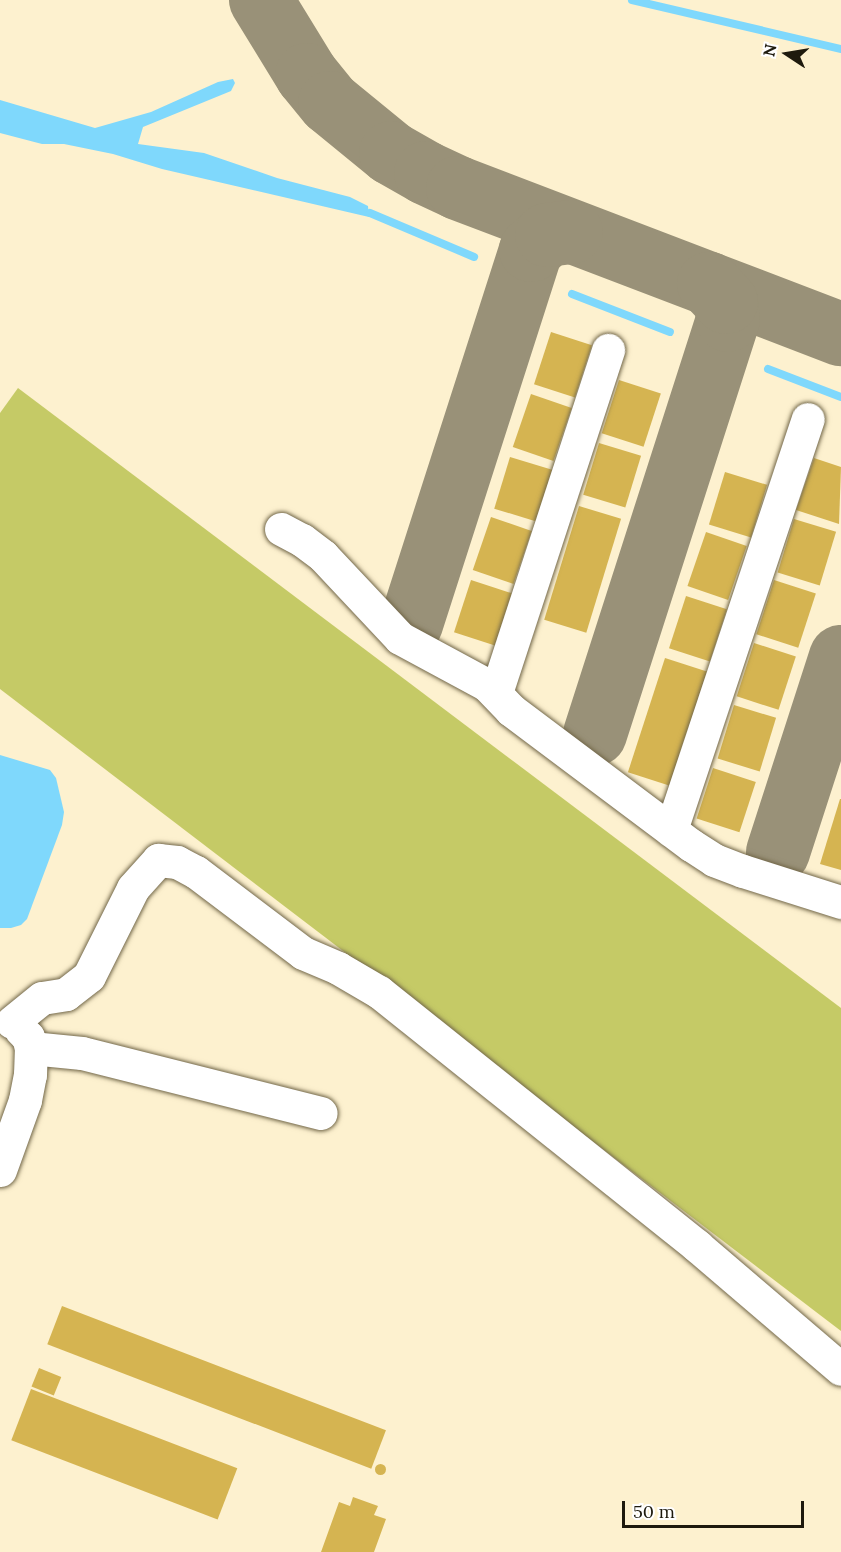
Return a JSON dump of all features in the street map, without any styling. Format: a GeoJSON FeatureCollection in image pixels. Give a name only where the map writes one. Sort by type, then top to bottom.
{"type":"FeatureCollection","features":[{"type":"Feature","properties":{"kind":"street"},"geometry":{"type":"LineString","coordinates":[[496,693],[608,350]]}},
{"type":"Feature","properties":{"kind":"street"},"geometry":{"type":"LineString","coordinates":[[670,831],[808,419]]}},
{"type":"Feature","properties":{"kind":"street"},"geometry":{"type":"LineString","coordinates":[[281,529],[302,540],[323,556],[400,639],[474,676],[496,693],[511,710],[670,831],[714,860],[841,902]]}},
{"type":"Feature","properties":{"kind":"street"},"geometry":{"type":"LineString","coordinates":[[0,1170],[25,1100],[18,1031],[42,998],[66,994],[89,976],[133,888],[158,860],[177,862],[196,872],[303,953],[338,968],[379,992],[697,1246],[841,1369]]}},
{"type":"Feature","properties":{"kind":"street"},"geometry":{"type":"LineString","coordinates":[[18,1031],[90,1055],[321,1113]]}},
{"type":"Feature","properties":{"kind":"green space"},"geometry":{"type":"Polygon","coordinates":[[[18,388],[841,1008],[841,1331],[0,689],[0,413],[18,388]]]}},
{"type":"Feature","properties":{"kind":"water"},"geometry":{"type":"Polygon","coordinates":[[[233,79],[235,83],[231,91],[143,127],[138,144],[204,153],[277,178],[350,197],[368,206],[369,217],[162,169],[113,154],[64,144],[42,144],[0,133],[0,100],[95,128],[151,112],[218,82],[233,79]]]}},
{"type":"Feature","properties":{"kind":"water"},"geometry":{"type":"Polygon","coordinates":[[[0,755],[50,770],[56,778],[64,812],[62,825],[27,919],[21,925],[11,928],[0,928],[0,755]]]}},
{"type":"Feature","properties":{"kind":"building"},"geometry":{"type":"Polygon","coordinates":[[[551,332],[592,345],[575,398],[534,384],[551,332]]]}},
{"type":"Feature","properties":{"kind":"building"},"geometry":{"type":"Polygon","coordinates":[[[619,380],[661,394],[644,447],[602,433],[619,380]]]}},
{"type":"Feature","properties":{"kind":"building"},"geometry":{"type":"Polygon","coordinates":[[[531,394],[572,408],[553,461],[513,447],[531,394]]]}},
{"type":"Feature","properties":{"kind":"building"},"geometry":{"type":"Polygon","coordinates":[[[599,443],[641,456],[625,508],[583,495],[599,443]]]}},
{"type":"Feature","properties":{"kind":"building"},"geometry":{"type":"Polygon","coordinates":[[[510,457],[552,470],[536,522],[494,509],[510,457]]]}},
{"type":"Feature","properties":{"kind":"building"},"geometry":{"type":"Polygon","coordinates":[[[814,458],[841,467],[839,524],[796,510],[814,458]]]}},
{"type":"Feature","properties":{"kind":"building"},"geometry":{"type":"Polygon","coordinates":[[[725,472],[767,485],[751,537],[709,525],[725,472]]]}},
{"type":"Feature","properties":{"kind":"building"},"geometry":{"type":"Polygon","coordinates":[[[579,506],[621,519],[586,633],[544,620],[579,506]]]}},
{"type":"Feature","properties":{"kind":"building"},"geometry":{"type":"Polygon","coordinates":[[[491,517],[532,531],[513,584],[473,570],[491,517]]]}},
{"type":"Feature","properties":{"kind":"building"},"geometry":{"type":"Polygon","coordinates":[[[794,519],[836,532],[820,585],[778,573],[794,519]]]}},
{"type":"Feature","properties":{"kind":"building"},"geometry":{"type":"Polygon","coordinates":[[[706,532],[747,546],[728,600],[687,586],[706,532]]]}},
{"type":"Feature","properties":{"kind":"building"},"geometry":{"type":"Polygon","coordinates":[[[471,580],[512,593],[495,646],[454,632],[471,580]]]}},
{"type":"Feature","properties":{"kind":"building"},"geometry":{"type":"Polygon","coordinates":[[[774,580],[816,594],[798,648],[756,634],[774,580]]]}},
{"type":"Feature","properties":{"kind":"building"},"geometry":{"type":"Polygon","coordinates":[[[686,596],[727,609],[710,662],[669,648],[686,596]]]}},
{"type":"Feature","properties":{"kind":"building"},"geometry":{"type":"Polygon","coordinates":[[[754,643],[796,657],[779,710],[737,696],[754,643]]]}},
{"type":"Feature","properties":{"kind":"building"},"geometry":{"type":"Polygon","coordinates":[[[665,658],[707,672],[670,786],[628,772],[665,658]]]}},
{"type":"Feature","properties":{"kind":"building"},"geometry":{"type":"Polygon","coordinates":[[[734,705],[776,718],[760,771],[718,759],[734,705]]]}},
{"type":"Feature","properties":{"kind":"building"},"geometry":{"type":"Polygon","coordinates":[[[713,768],[756,782],[739,832],[697,818],[713,768]]]}},
{"type":"Feature","properties":{"kind":"building"},"geometry":{"type":"Polygon","coordinates":[[[841,799],[841,870],[820,864],[841,799]]]}},
{"type":"Feature","properties":{"kind":"building"},"geometry":{"type":"Polygon","coordinates":[[[62,1306],[386,1430],[371,1469],[47,1344],[62,1306]]]}},
{"type":"Feature","properties":{"kind":"building"},"geometry":{"type":"Polygon","coordinates":[[[39,1368],[61,1377],[54,1396],[32,1387],[39,1368]]]}},
{"type":"Feature","properties":{"kind":"building"},"geometry":{"type":"Polygon","coordinates":[[[31,1389],[237,1468],[218,1520],[11,1440],[31,1389]]]}},
{"type":"Feature","properties":{"kind":"building"},"geometry":{"type":"Polygon","coordinates":[[[380,1463],[386,1469],[380,1475],[374,1469],[380,1463]]]}},
{"type":"Feature","properties":{"kind":"building"},"geometry":{"type":"Polygon","coordinates":[[[353,1497],[378,1506],[374,1515],[386,1519],[374,1552],[321,1552],[339,1502],[350,1506],[353,1497]]]}},
{"type":"Feature","properties":{"kind":"waterway"},"geometry":{"type":"LineString","coordinates":[[632,0],[841,49]]}},
{"type":"Feature","properties":{"kind":"waterway"},"geometry":{"type":"LineString","coordinates":[[370,213],[474,257]]}},
{"type":"Feature","properties":{"kind":"waterway"},"geometry":{"type":"LineString","coordinates":[[572,294],[670,332]]}},
{"type":"Feature","properties":{"kind":"waterway"},"geometry":{"type":"LineString","coordinates":[[768,369],[841,397]]}},
{"type":"Feature","properties":{"kind":"taxiway"},"geometry":{"type":"LineString","coordinates":[[261,0],[307,75],[330,103],[391,153],[458,188],[841,334]]}},
{"type":"Feature","properties":{"kind":"taxiway"},"geometry":{"type":"LineString","coordinates":[[411,624],[531,250],[547,235],[571,232]]}},
{"type":"Feature","properties":{"kind":"taxiway"},"geometry":{"type":"LineString","coordinates":[[595,734],[728,320],[726,302],[709,284]]}},
{"type":"Feature","properties":{"kind":"taxiway"},"geometry":{"type":"LineString","coordinates":[[778,852],[841,657]]}}]}
